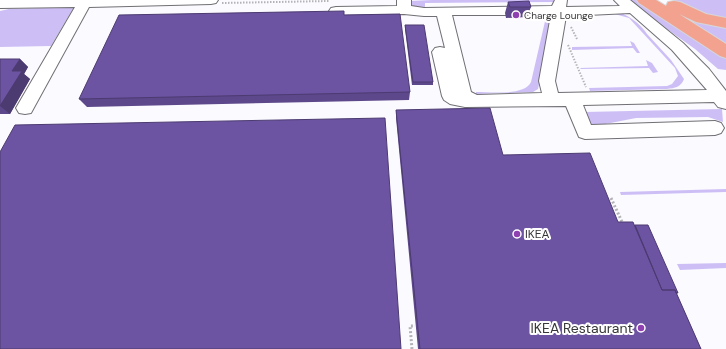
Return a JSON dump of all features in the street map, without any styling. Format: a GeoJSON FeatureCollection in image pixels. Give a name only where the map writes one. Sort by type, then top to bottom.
{"type":"FeatureCollection","features":[{"type":"Feature","properties":{"kind":"highway"},"geometry":{"type":"LineString","coordinates":[[645,0],[724,50]]}},
{"type":"Feature","properties":{"kind":"highway"},"geometry":{"type":"LineString","coordinates":[[663,0],[694,15],[726,23]]}},
{"type":"Feature","properties":{"kind":"street"},"geometry":{"type":"LineString","coordinates":[[0,4],[211,0]]}},
{"type":"Feature","properties":{"kind":"street"},"geometry":{"type":"LineString","coordinates":[[552,100],[546,81],[561,11],[561,1],[617,3],[649,20],[704,74],[723,100]]}},
{"type":"Feature","properties":{"kind":"street"},"geometry":{"type":"LineString","coordinates":[[25,108],[85,2]]}},
{"type":"Feature","properties":{"kind":"street"},"geometry":{"type":"LineString","coordinates":[[336,11],[404,5],[437,11],[561,11],[617,3],[670,41]]}},
{"type":"Feature","properties":{"kind":"street"},"geometry":{"type":"LineString","coordinates":[[437,11],[450,96],[454,100],[572,100],[688,97],[723,100]]}},
{"type":"Feature","properties":{"kind":"street"},"geometry":{"type":"LineString","coordinates":[[648,26],[672,50],[693,75],[696,82],[696,87],[688,97]]}},
{"type":"Feature","properties":{"kind":"street"},"geometry":{"type":"LineString","coordinates":[[572,100],[585,132],[715,128]]}},
{"type":"Feature","properties":{"kind":"path"},"geometry":{"type":"LineString","coordinates":[[561,11],[577,39]]}},
{"type":"Feature","properties":{"kind":"path"},"geometry":{"type":"LineString","coordinates":[[566,39],[589,93]]}},
{"type":"Feature","properties":{"kind":"path"},"geometry":{"type":"LineString","coordinates":[[611,198],[622,224],[629,226]]}},
{"type":"Feature","properties":{"kind":"path"},"geometry":{"type":"LineString","coordinates":[[412,349],[410,326],[415,326]]}},
{"type":"Feature","properties":{"kind":"shaded area"},"geometry":{"type":"Polygon","coordinates":[[[559,0],[557,2],[425,3],[425,7],[422,9],[413,7],[410,1],[559,0]]]}},
{"type":"Feature","properties":{"kind":"shaded area"},"geometry":{"type":"Polygon","coordinates":[[[626,0],[639,0],[726,57],[726,70],[718,69],[695,49],[626,0]]]}},
{"type":"Feature","properties":{"kind":"shaded area"},"geometry":{"type":"Polygon","coordinates":[[[672,0],[726,0],[726,20],[717,18],[672,0]]]}},
{"type":"Feature","properties":{"kind":"shaded area"},"geometry":{"type":"Polygon","coordinates":[[[74,7],[51,46],[0,47],[0,11],[9,9],[74,7]]]}},
{"type":"Feature","properties":{"kind":"shaded area"},"geometry":{"type":"Polygon","coordinates":[[[669,9],[726,26],[726,45],[669,9]]]}},
{"type":"Feature","properties":{"kind":"shaded area"},"geometry":{"type":"Polygon","coordinates":[[[614,11],[623,14],[637,23],[641,26],[671,60],[684,79],[683,82],[675,88],[667,89],[590,91],[589,88],[667,86],[672,84],[678,76],[675,68],[629,18],[611,13],[571,14],[572,18],[565,18],[565,16],[570,13],[614,11]]]}},
{"type":"Feature","properties":{"kind":"shaded area"},"geometry":{"type":"Polygon","coordinates":[[[547,12],[554,16],[538,89],[533,92],[476,94],[476,92],[498,93],[515,91],[522,89],[531,82],[546,17],[539,16],[540,13],[547,12]]]}},
{"type":"Feature","properties":{"kind":"shaded area"},"geometry":{"type":"Polygon","coordinates":[[[630,41],[634,43],[640,53],[637,53],[633,48],[572,50],[572,47],[632,46],[630,41]]]}},
{"type":"Feature","properties":{"kind":"shaded area"},"geometry":{"type":"Polygon","coordinates":[[[646,60],[652,63],[658,72],[653,73],[649,68],[580,68],[648,66],[646,60]]]}},
{"type":"Feature","properties":{"kind":"shaded area"},"geometry":{"type":"Polygon","coordinates":[[[722,109],[723,122],[708,117],[636,118],[590,127],[584,112],[722,109]]]}},
{"type":"Feature","properties":{"kind":"shaded area"},"geometry":{"type":"Polygon","coordinates":[[[726,189],[726,192],[621,195],[620,192],[726,189]]]}},
{"type":"Feature","properties":{"kind":"shaded area"},"geometry":{"type":"Polygon","coordinates":[[[726,263],[726,268],[680,270],[677,264],[726,263]]]}},
{"type":"Feature","properties":{"kind":"building"},"geometry":{"type":"Polygon","coordinates":[[[529,1],[531,7],[510,7],[508,2],[529,1]]]}},
{"type":"Feature","properties":{"kind":"building"},"geometry":{"type":"Polygon","coordinates":[[[344,11],[344,15],[400,14],[410,92],[79,99],[119,15],[344,11]]]}},
{"type":"Feature","properties":{"kind":"building"},"geometry":{"type":"Polygon","coordinates":[[[405,25],[424,25],[433,82],[413,82],[405,25]]]}},
{"type":"Feature","properties":{"kind":"building"},"geometry":{"type":"Polygon","coordinates":[[[0,59],[20,59],[12,71],[22,71],[0,106],[0,59]]]}},
{"type":"Feature","properties":{"kind":"building","name":"IKEA"},"geometry":{"type":"Polygon","coordinates":[[[490,108],[503,155],[590,153],[618,222],[633,222],[662,290],[675,290],[701,349],[420,349],[396,110],[490,108]]]}},
{"type":"Feature","properties":{"kind":"building"},"geometry":{"type":"Polygon","coordinates":[[[385,118],[401,349],[0,349],[0,152],[15,125],[385,118]]]}},
{"type":"Feature","properties":{"kind":"building"},"geometry":{"type":"Polygon","coordinates":[[[635,225],[648,225],[678,293],[676,293],[675,290],[662,290],[635,225]]]}},
{"type":"Feature","properties":{"kind":"place","name":"Charge Lounge"},"geometry":{"type":"Point","coordinates":[516,15]}},
{"type":"Feature","properties":{"kind":"place","name":"IKEA"},"geometry":{"type":"Point","coordinates":[517,234]}},
{"type":"Feature","properties":{"kind":"place","name":"IKEA Restaurant"},"geometry":{"type":"Point","coordinates":[641,328]}}]}
